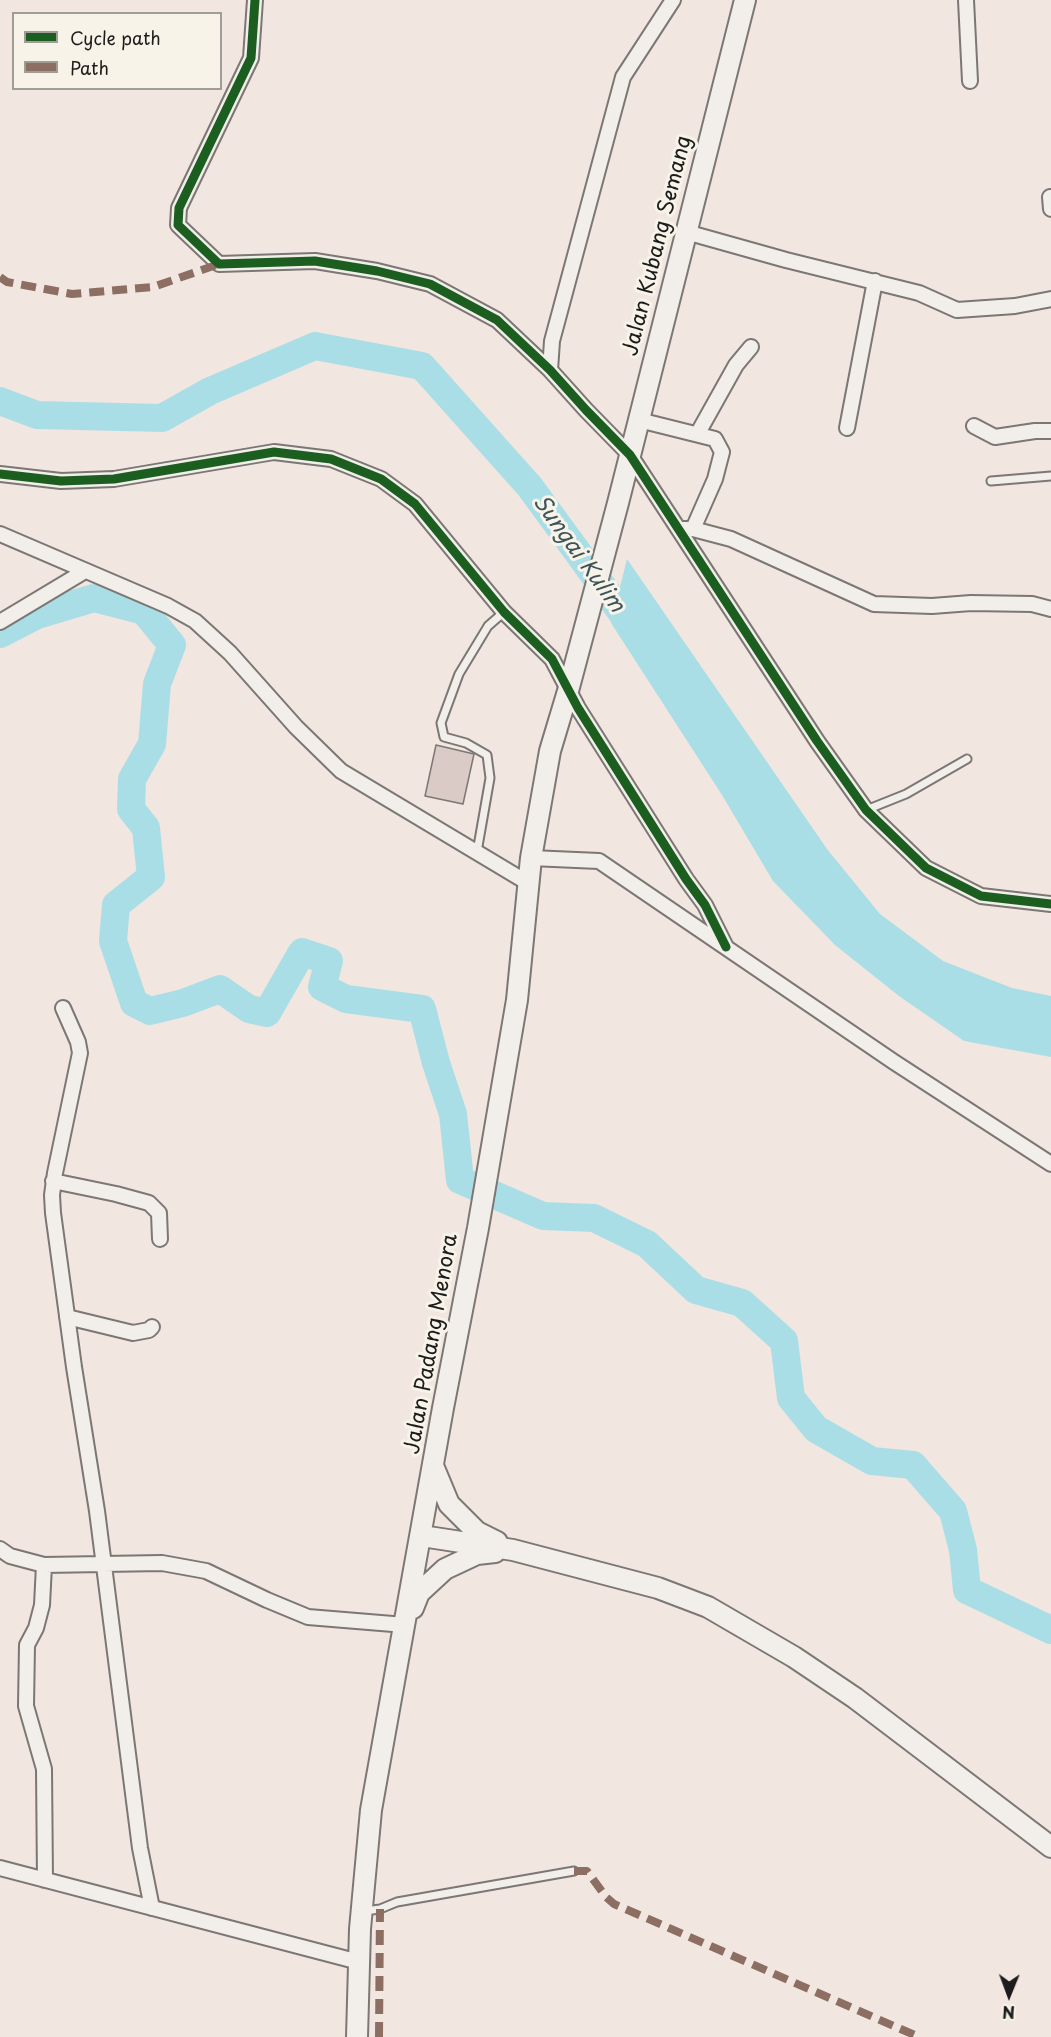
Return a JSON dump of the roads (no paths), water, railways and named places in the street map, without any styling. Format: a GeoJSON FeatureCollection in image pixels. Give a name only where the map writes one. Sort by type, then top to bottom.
{"type":"FeatureCollection","features":[{"type":"Feature","properties":{"kind":"main road","name":"Jalan Kubang Semang"},"geometry":{"type":"LineString","coordinates":[[575,663],[618,503],[745,0]]}},
{"type":"Feature","properties":{"kind":"main road","name":"Jalan Padang Menora"},"geometry":{"type":"LineString","coordinates":[[357,2037],[362,1911],[372,1810],[517,1000],[531,858],[550,751],[575,663]]}},
{"type":"Feature","properties":{"kind":"main road"},"geometry":{"type":"LineString","coordinates":[[434,1468],[449,1504],[477,1532],[513,1550]]}},
{"type":"Feature","properties":{"kind":"main road"},"geometry":{"type":"LineString","coordinates":[[422,1536],[513,1550],[658,1588],[708,1607],[794,1658],[855,1698],[1051,1847]]}},
{"type":"Feature","properties":{"kind":"main road"},"geometry":{"type":"LineString","coordinates":[[405,1625],[419,1593],[445,1569],[477,1554],[513,1550]]}},
{"type":"Feature","properties":{"kind":"street"},"geometry":{"type":"LineString","coordinates":[[255,0],[251,58],[179,208],[178,225],[219,264],[315,261],[377,271],[430,284],[497,320],[550,370],[586,411],[630,455],[687,529],[817,741],[866,810],[926,868],[981,896],[1049,901]]}},
{"type":"Feature","properties":{"kind":"street"},"geometry":{"type":"LineString","coordinates":[[550,370],[552,340],[623,77],[673,0]]}},
{"type":"Feature","properties":{"kind":"street"},"geometry":{"type":"LineString","coordinates":[[966,0],[970,81]]}},
{"type":"Feature","properties":{"kind":"street"},"geometry":{"type":"LineString","coordinates":[[686,232],[919,293],[957,310],[1015,306],[1051,298]]}},
{"type":"Feature","properties":{"kind":"street"},"geometry":{"type":"LineString","coordinates":[[847,428],[875,281]]}},
{"type":"Feature","properties":{"kind":"street"},"geometry":{"type":"LineString","coordinates":[[698,433],[736,365],[751,347]]}},
{"type":"Feature","properties":{"kind":"street"},"geometry":{"type":"LineString","coordinates":[[639,420],[715,439],[722,453],[715,479],[687,529]]}},
{"type":"Feature","properties":{"kind":"street"},"geometry":{"type":"LineString","coordinates":[[974,426],[995,437],[1051,431]]}},
{"type":"Feature","properties":{"kind":"street"},"geometry":{"type":"LineString","coordinates":[[0,474],[61,481],[114,479],[274,452],[332,459],[381,479],[415,504],[504,612],[552,659],[568,691],[686,879],[705,905],[726,947]]}},
{"type":"Feature","properties":{"kind":"street"},"geometry":{"type":"LineString","coordinates":[[687,529],[731,539],[874,603],[932,606],[971,603],[1032,604],[1051,609]]}},
{"type":"Feature","properties":{"kind":"street"},"geometry":{"type":"LineString","coordinates":[[0,534],[168,606],[195,621],[230,653],[296,727],[341,771],[528,883]]}},
{"type":"Feature","properties":{"kind":"street"},"geometry":{"type":"LineString","coordinates":[[0,622],[85,571]]}},
{"type":"Feature","properties":{"kind":"street"},"geometry":{"type":"LineString","coordinates":[[531,858],[599,861],[894,1062],[1051,1164]]}},
{"type":"Feature","properties":{"kind":"street"},"geometry":{"type":"LineString","coordinates":[[63,1008],[78,1042],[80,1053],[53,1181],[52,1211],[103,1564],[140,1848],[152,1908]]}},
{"type":"Feature","properties":{"kind":"street"},"geometry":{"type":"LineString","coordinates":[[53,1181],[149,1203],[159,1213],[160,1239]]}},
{"type":"Feature","properties":{"kind":"street"},"geometry":{"type":"LineString","coordinates":[[67,1317],[134,1334],[149,1330],[152,1326]]}},
{"type":"Feature","properties":{"kind":"street"},"geometry":{"type":"LineString","coordinates":[[0,1549],[10,1556],[44,1564],[162,1563],[206,1571],[308,1617],[405,1625]]}},
{"type":"Feature","properties":{"kind":"street"},"geometry":{"type":"LineString","coordinates":[[44,1564],[42,1605],[36,1628],[27,1645],[26,1706],[44,1769],[45,1880]]}},
{"type":"Feature","properties":{"kind":"street"},"geometry":{"type":"LineString","coordinates":[[0,1868],[359,1962]]}},
{"type":"Feature","properties":{"kind":"lane"},"geometry":{"type":"LineString","coordinates":[[991,481],[1051,476]]}},
{"type":"Feature","properties":{"kind":"lane"},"geometry":{"type":"LineString","coordinates":[[477,852],[490,778],[486,755],[465,743],[444,737],[441,723],[459,674],[488,627],[504,612]]}},
{"type":"Feature","properties":{"kind":"lane"},"geometry":{"type":"LineString","coordinates":[[866,810],[906,794],[967,759]]}},
{"type":"Feature","properties":{"kind":"lane"},"geometry":{"type":"LineString","coordinates":[[362,1911],[380,1909],[397,1902],[574,1871]]}},
{"type":"Feature","properties":{"kind":"water"},"geometry":{"type":"Polygon","coordinates":[[[627,559],[827,849],[880,914],[943,961],[1012,988],[1051,996],[1051,1057],[964,1041],[899,996],[835,945],[773,881],[722,795],[611,623],[627,559]]]}},
{"type":"Feature","properties":{"kind":"waterway","name":"Sungai Kulim"},"geometry":{"type":"LineString","coordinates":[[0,401],[37,415],[162,418],[210,391],[315,346],[422,366],[530,487],[638,635]]}},
{"type":"Feature","properties":{"kind":"waterway"},"geometry":{"type":"LineString","coordinates":[[0,634],[37,615],[94,598],[144,611],[172,645],[157,684],[152,744],[132,779],[131,809],[146,828],[151,877],[116,905],[113,941],[134,1003],[150,1011],[183,1003],[220,989],[249,1009],[267,1013],[302,952],[329,961],[322,987],[346,999],[422,1009],[436,1063],[453,1114],[460,1180],[543,1216],[594,1218],[647,1244],[696,1290],[742,1303],[784,1341],[791,1398],[816,1429],[872,1461],[913,1465],[953,1511],[963,1550],[967,1590],[1051,1630]]}}]}
